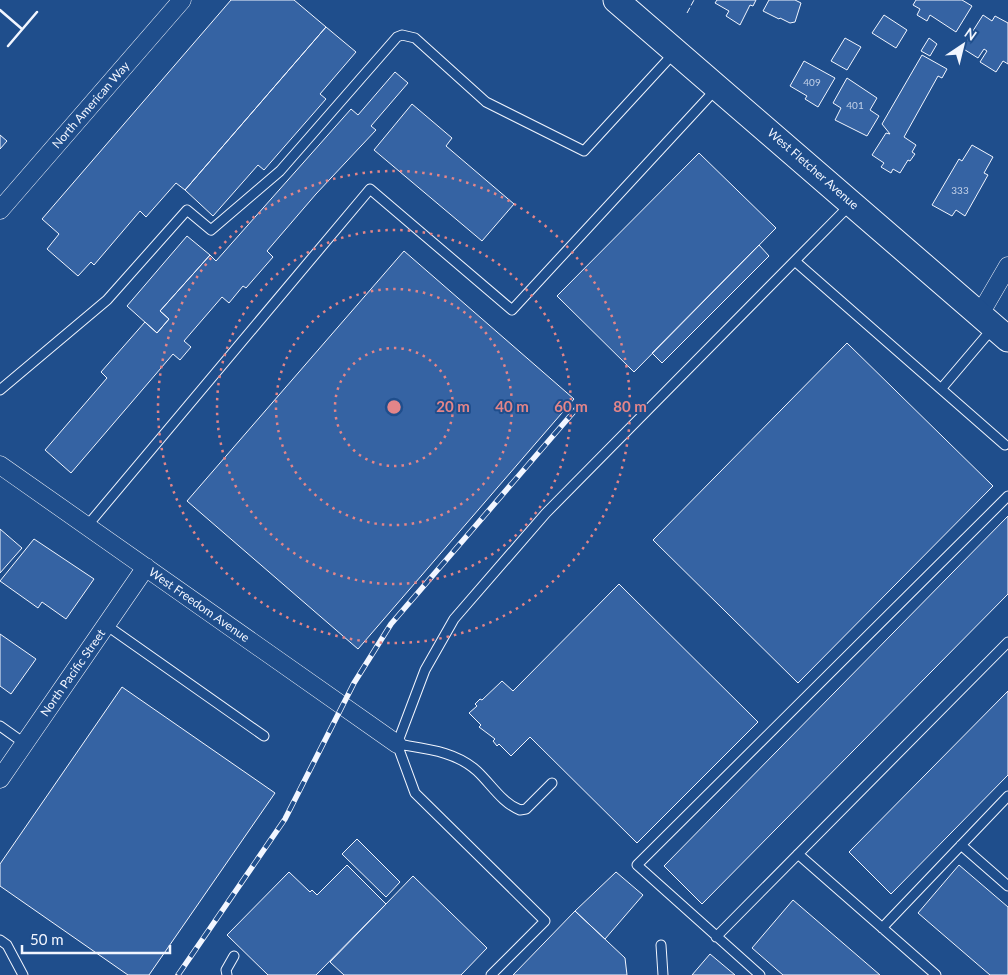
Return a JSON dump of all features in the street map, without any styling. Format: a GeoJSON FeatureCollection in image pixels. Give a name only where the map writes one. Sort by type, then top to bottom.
{"type":"FeatureCollection","features":[{"type":"Feature","properties":{"kind":"street","name":"North American Way"},"geometry":{"type":"LineString","coordinates":[[0,210],[182,0]]}},
{"type":"Feature","properties":{"kind":"street","name":"West Fletcher Avenue"},"geometry":{"type":"LineString","coordinates":[[616,0],[718,86],[994,327]]}},
{"type":"Feature","properties":{"kind":"street"},"geometry":{"type":"LineString","coordinates":[[994,327],[1008,266]]}},
{"type":"Feature","properties":{"kind":"street","name":"West Freedom Avenue"},"geometry":{"type":"LineString","coordinates":[[1,467],[397,744]]}},
{"type":"Feature","properties":{"kind":"street","name":"North Pacific Street"},"geometry":{"type":"LineString","coordinates":[[0,779],[146,568]]}},
{"type":"Feature","properties":{"kind":"lane"},"geometry":{"type":"LineString","coordinates":[[0,390],[108,300],[186,210],[211,230],[280,171],[397,37],[402,35],[415,38],[486,102],[584,151],[676,51]]}},
{"type":"Feature","properties":{"kind":"lane"},"geometry":{"type":"LineString","coordinates":[[87,526],[370,189],[512,310],[718,86]]}},
{"type":"Feature","properties":{"kind":"lane"},"geometry":{"type":"LineString","coordinates":[[490,975],[545,921],[414,793],[397,744],[425,670],[454,619],[546,513],[796,262],[852,203]]}},
{"type":"Feature","properties":{"kind":"lane"},"geometry":{"type":"LineString","coordinates":[[796,262],[1005,445]]}},
{"type":"Feature","properties":{"kind":"lane"},"geometry":{"type":"LineString","coordinates":[[941,389],[994,327]]}},
{"type":"Feature","properties":{"kind":"lane"},"geometry":{"type":"LineString","coordinates":[[760,975],[637,865],[1008,496]]}},
{"type":"Feature","properties":{"kind":"lane"},"geometry":{"type":"LineString","coordinates":[[106,625],[264,736]]}},
{"type":"Feature","properties":{"kind":"lane"},"geometry":{"type":"LineString","coordinates":[[716,936],[1008,642]]}},
{"type":"Feature","properties":{"kind":"lane"},"geometry":{"type":"LineString","coordinates":[[0,726],[24,743]]}},
{"type":"Feature","properties":{"kind":"lane"},"geometry":{"type":"LineString","coordinates":[[397,744],[452,755],[476,770],[511,806],[520,810],[526,808],[552,783]]}},
{"type":"Feature","properties":{"kind":"lane"},"geometry":{"type":"LineString","coordinates":[[882,928],[1008,796]]}},
{"type":"Feature","properties":{"kind":"lane"},"geometry":{"type":"LineString","coordinates":[[961,845],[1008,886]]}},
{"type":"Feature","properties":{"kind":"lane"},"geometry":{"type":"LineString","coordinates":[[798,854],[936,975]]}},
{"type":"Feature","properties":{"kind":"lane"},"geometry":{"type":"LineString","coordinates":[[0,940],[7,945],[23,975]]}},
{"type":"Feature","properties":{"kind":"lane"},"geometry":{"type":"LineString","coordinates":[[661,945],[663,975]]}},
{"type":"Feature","properties":{"kind":"lane"},"geometry":{"type":"LineString","coordinates":[[227,975],[226,970],[234,956]]}},
{"type":"Feature","properties":{"kind":"building"},"geometry":{"type":"Polygon","coordinates":[[[231,0],[294,0],[326,27],[185,190],[176,183],[146,217],[140,211],[94,265],[91,262],[78,276],[47,249],[59,234],[42,219],[231,0]]]}},
{"type":"Feature","properties":{"kind":"building"},"geometry":{"type":"Polygon","coordinates":[[[717,0],[756,0],[753,6],[750,5],[740,25],[726,16],[729,11],[715,3],[717,0]]]}},
{"type":"Feature","properties":{"kind":"building"},"geometry":{"type":"Polygon","coordinates":[[[769,0],[795,0],[801,3],[795,22],[790,23],[763,11],[769,0]]]}},
{"type":"Feature","properties":{"kind":"building"},"geometry":{"type":"Polygon","coordinates":[[[916,0],[962,0],[972,6],[956,32],[930,15],[927,21],[917,15],[920,9],[913,5],[916,0]]]}},
{"type":"Feature","properties":{"kind":"building"},"geometry":{"type":"Polygon","coordinates":[[[884,15],[907,30],[896,48],[872,33],[884,15]]]}},
{"type":"Feature","properties":{"kind":"building"},"geometry":{"type":"Polygon","coordinates":[[[983,15],[992,21],[995,16],[1008,23],[1008,64],[1003,61],[996,72],[980,62],[987,51],[984,49],[978,58],[962,48],[983,15]]]}},
{"type":"Feature","properties":{"kind":"building"},"geometry":{"type":"Polygon","coordinates":[[[326,27],[356,52],[320,94],[326,99],[264,170],[258,165],[213,216],[185,190],[326,27]]]}},
{"type":"Feature","properties":{"kind":"building"},"geometry":{"type":"Polygon","coordinates":[[[845,38],[861,47],[847,70],[831,61],[845,38]]]}},
{"type":"Feature","properties":{"kind":"building"},"geometry":{"type":"Polygon","coordinates":[[[929,38],[937,44],[930,56],[921,51],[929,38]]]}},
{"type":"Feature","properties":{"kind":"building"},"geometry":{"type":"Polygon","coordinates":[[[922,55],[947,69],[942,78],[938,76],[904,137],[916,145],[912,152],[915,154],[910,161],[908,160],[900,173],[893,169],[891,173],[881,167],[884,163],[872,155],[886,133],[890,134],[882,124],[922,55]]]}},
{"type":"Feature","properties":{"kind":"building"},"geometry":{"type":"Polygon","coordinates":[[[804,61],[835,78],[818,107],[805,99],[807,96],[790,86],[804,61]]]}},
{"type":"Feature","properties":{"kind":"building"},"geometry":{"type":"Polygon","coordinates":[[[395,72],[408,83],[371,126],[376,130],[316,194],[267,251],[273,257],[246,288],[243,286],[229,303],[222,297],[184,341],[191,347],[180,360],[173,354],[71,473],[45,450],[107,378],[101,372],[145,322],[157,333],[169,319],[160,311],[210,255],[216,261],[351,109],[358,115],[395,72]]]}},
{"type":"Feature","properties":{"kind":"building"},"geometry":{"type":"Polygon","coordinates":[[[847,78],[877,98],[870,110],[879,116],[867,136],[835,120],[841,108],[833,103],[847,78]]]}},
{"type":"Feature","properties":{"kind":"building"},"geometry":{"type":"Polygon","coordinates":[[[412,104],[452,138],[446,146],[514,204],[482,241],[374,150],[412,104]]]}},
{"type":"Feature","properties":{"kind":"building"},"geometry":{"type":"Polygon","coordinates":[[[0,135],[7,141],[0,149],[0,135]]]}},
{"type":"Feature","properties":{"kind":"building"},"geometry":{"type":"Polygon","coordinates":[[[972,145],[993,157],[984,173],[988,175],[965,216],[956,210],[952,216],[932,205],[959,159],[962,161],[972,145]]]}},
{"type":"Feature","properties":{"kind":"building"},"geometry":{"type":"Polygon","coordinates":[[[699,153],[776,228],[634,372],[557,296],[699,153]]]}},
{"type":"Feature","properties":{"kind":"building"},"geometry":{"type":"Polygon","coordinates":[[[187,236],[210,255],[160,311],[169,319],[157,333],[127,306],[187,236]]]}},
{"type":"Feature","properties":{"kind":"building"},"geometry":{"type":"Polygon","coordinates":[[[759,245],[769,256],[662,363],[652,353],[759,245]]]}},
{"type":"Feature","properties":{"kind":"building"},"geometry":{"type":"Polygon","coordinates":[[[404,251],[574,399],[358,649],[187,501],[404,251]]]}},
{"type":"Feature","properties":{"kind":"building"},"geometry":{"type":"Polygon","coordinates":[[[847,343],[993,486],[798,683],[653,540],[847,343]]]}},
{"type":"Feature","properties":{"kind":"building"},"geometry":{"type":"Polygon","coordinates":[[[1008,516],[1008,594],[702,904],[664,866],[1008,516]]]}},
{"type":"Feature","properties":{"kind":"building"},"geometry":{"type":"Polygon","coordinates":[[[0,529],[22,548],[0,573],[0,529]]]}},
{"type":"Feature","properties":{"kind":"building"},"geometry":{"type":"Polygon","coordinates":[[[34,539],[94,579],[66,619],[42,602],[38,608],[0,581],[34,539]]]}},
{"type":"Feature","properties":{"kind":"building"},"geometry":{"type":"Polygon","coordinates":[[[619,584],[758,722],[637,843],[530,737],[511,756],[499,744],[497,746],[493,741],[495,739],[479,727],[481,725],[469,713],[477,706],[475,704],[480,699],[482,700],[502,681],[513,691],[619,584]]]}},
{"type":"Feature","properties":{"kind":"building"},"geometry":{"type":"Polygon","coordinates":[[[0,634],[36,659],[11,694],[0,686],[0,634]]]}},
{"type":"Feature","properties":{"kind":"building"},"geometry":{"type":"Polygon","coordinates":[[[122,687],[275,793],[149,975],[128,975],[0,886],[0,864],[122,687]]]}},
{"type":"Feature","properties":{"kind":"building"},"geometry":{"type":"Polygon","coordinates":[[[1008,691],[1008,775],[891,894],[849,852],[1008,691]]]}},
{"type":"Feature","properties":{"kind":"building"},"geometry":{"type":"Polygon","coordinates":[[[357,839],[400,882],[386,897],[342,854],[357,839]]]}},
{"type":"Feature","properties":{"kind":"building"},"geometry":{"type":"Polygon","coordinates":[[[347,865],[386,904],[316,975],[268,975],[227,935],[289,872],[310,892],[312,890],[317,895],[347,865]]]}},
{"type":"Feature","properties":{"kind":"building"},"geometry":{"type":"Polygon","coordinates":[[[959,865],[1008,907],[1008,975],[990,975],[918,913],[959,865]]]}},
{"type":"Feature","properties":{"kind":"building"},"geometry":{"type":"Polygon","coordinates":[[[616,872],[643,895],[605,939],[575,911],[616,872]]]}},
{"type":"Feature","properties":{"kind":"building"},"geometry":{"type":"Polygon","coordinates":[[[413,876],[487,948],[461,975],[344,975],[330,962],[413,876]]]}},
{"type":"Feature","properties":{"kind":"building"},"geometry":{"type":"Polygon","coordinates":[[[793,900],[880,975],[783,975],[752,948],[793,900]]]}},
{"type":"Feature","properties":{"kind":"building"},"geometry":{"type":"Polygon","coordinates":[[[575,911],[625,958],[627,975],[513,975],[575,911]]]}},
{"type":"Feature","properties":{"kind":"building"},"geometry":{"type":"Polygon","coordinates":[[[710,954],[735,975],[692,975],[710,954]]]}},
{"type":"Feature","properties":{"kind":"railway"},"geometry":{"type":"LineString","coordinates":[[178,975],[285,819],[354,683],[391,624],[577,408]]}},
{"type":"Feature","properties":{"kind":"fence"},"geometry":{"type":"LineString","coordinates":[[687,13],[694,0]]}},
{"type":"Feature","properties":{"kind":"wall"},"geometry":{"type":"LineString","coordinates":[[0,10],[22,29]]}},
{"type":"Feature","properties":{"kind":"wall"},"geometry":{"type":"LineString","coordinates":[[8,46],[37,12]]}}]}
